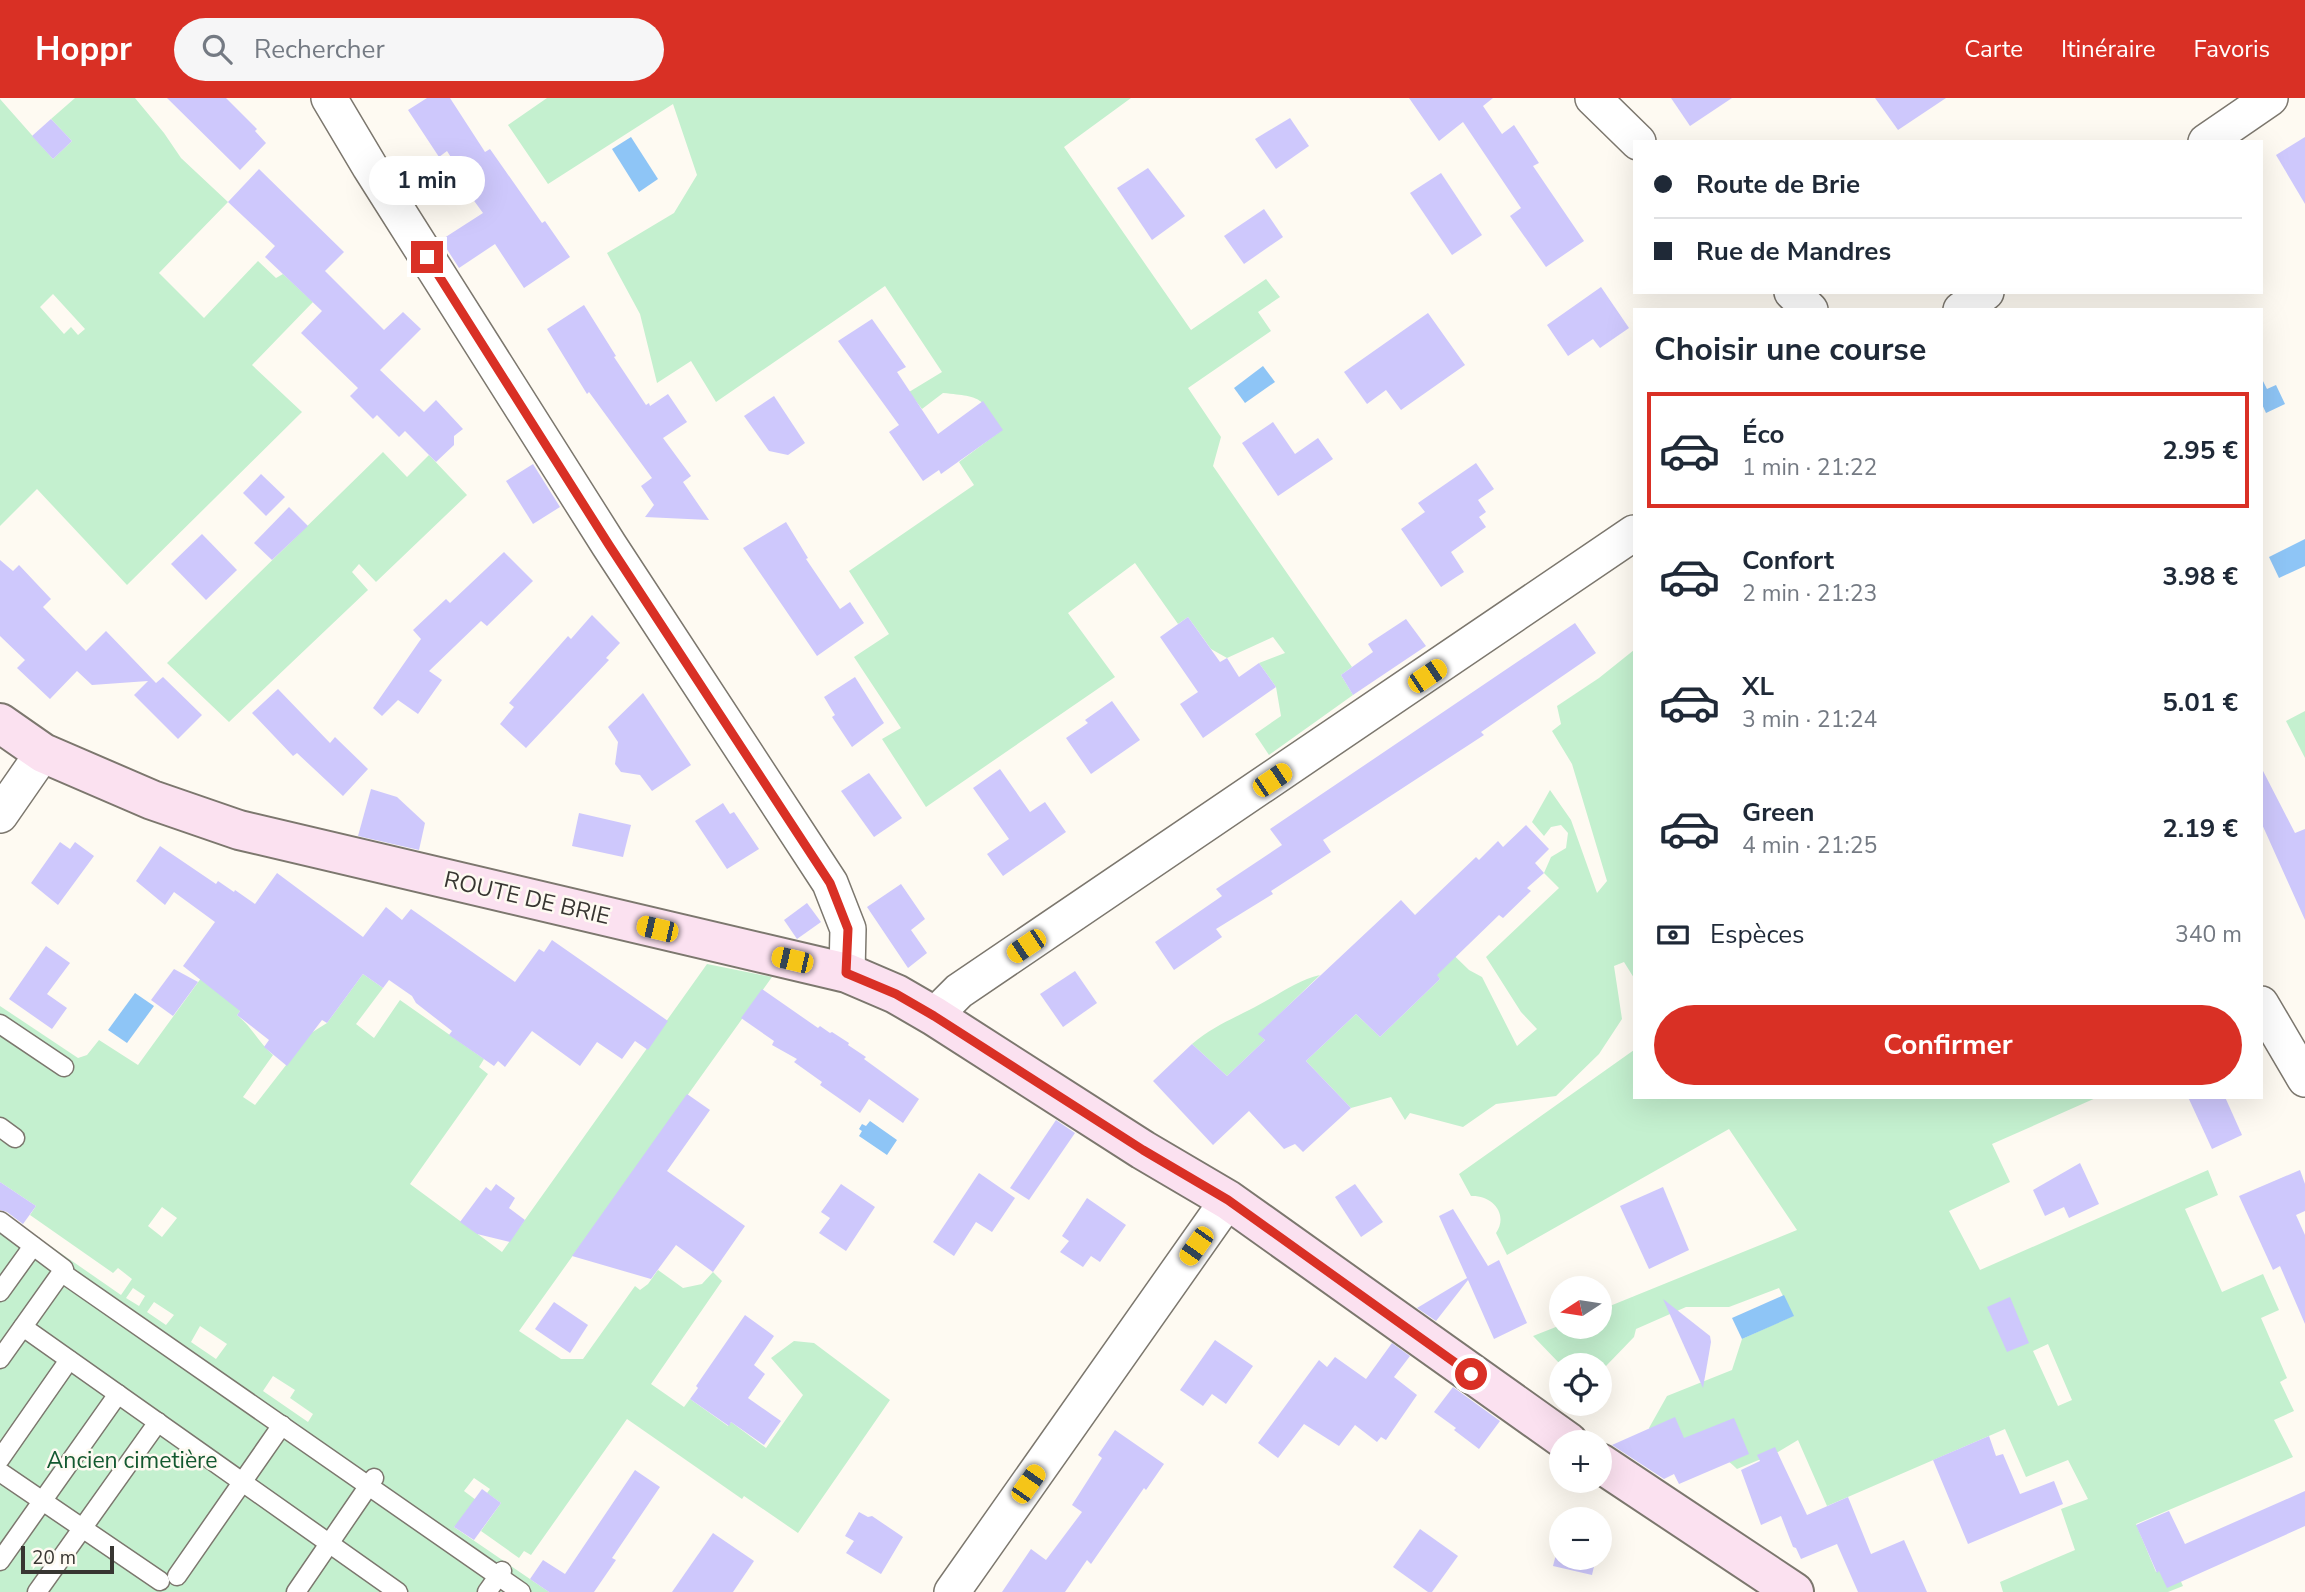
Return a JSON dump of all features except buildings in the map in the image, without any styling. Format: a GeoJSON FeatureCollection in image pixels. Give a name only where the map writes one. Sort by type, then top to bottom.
{"type":"FeatureCollection","features":[{"type":"Feature","properties":{"kind":"street"},"geometry":{"type":"LineString","coordinates":[[329,98],[609,545],[830,883],[848,929],[846,973]]}},
{"type":"Feature","properties":{"kind":"street"},"geometry":{"type":"LineString","coordinates":[[1593,98],[1636,140]]}},
{"type":"Feature","properties":{"kind":"street"},"geometry":{"type":"LineString","coordinates":[[2209,140],[2270,98]]}},
{"type":"Feature","properties":{"kind":"street"},"geometry":{"type":"LineString","coordinates":[[1794,294],[1808,308]]}},
{"type":"Feature","properties":{"kind":"street"},"geometry":{"type":"LineString","coordinates":[[1964,308],[1983,294]]}},
{"type":"Feature","properties":{"kind":"street"},"geometry":{"type":"LineString","coordinates":[[934,1016],[959,991],[1633,534]]}},
{"type":"Feature","properties":{"kind":"street","name":"ROUTE DE BRIE"},"geometry":{"type":"LineString","coordinates":[[0,723],[43,753],[152,800],[239,830],[846,973],[896,994],[1143,1150],[1228,1200],[1551,1430]]}},
{"type":"Feature","properties":{"kind":"street"},"geometry":{"type":"LineString","coordinates":[[0,815],[43,753]]}},
{"type":"Feature","properties":{"kind":"street"},"geometry":{"type":"LineString","coordinates":[[2263,1007],[2305,1079]]}},
{"type":"Feature","properties":{"kind":"street"},"geometry":{"type":"LineString","coordinates":[[952,1592],[1228,1200]]}},
{"type":"Feature","properties":{"kind":"street"},"geometry":{"type":"LineString","coordinates":[[1612,1471],[1794,1592]]}},
{"type":"Feature","properties":{"kind":"lane"},"geometry":{"type":"LineString","coordinates":[[0,1024],[64,1067]]}},
{"type":"Feature","properties":{"kind":"lane"},"geometry":{"type":"LineString","coordinates":[[0,1359],[64,1269],[33,1246],[3,1231]]}},
{"type":"Feature","properties":{"kind":"lane"},"geometry":{"type":"LineString","coordinates":[[0,1292],[33,1246]]}},
{"type":"Feature","properties":{"kind":"lane"},"geometry":{"type":"LineString","coordinates":[[61,1272],[282,1425],[372,1482],[521,1592]]}},
{"type":"Feature","properties":{"kind":"lane"},"geometry":{"type":"LineString","coordinates":[[23,1327],[398,1592]]}},
{"type":"Feature","properties":{"kind":"lane"},"geometry":{"type":"LineString","coordinates":[[0,1459],[69,1360]]}},
{"type":"Feature","properties":{"kind":"lane"},"geometry":{"type":"LineString","coordinates":[[0,1561],[118,1394]]}},
{"type":"Feature","properties":{"kind":"lane"},"geometry":{"type":"LineString","coordinates":[[37,1592],[158,1422]]}},
{"type":"Feature","properties":{"kind":"lane"},"geometry":{"type":"LineString","coordinates":[[0,1472],[82,1528],[158,1587],[177,1584],[282,1425]]}},
{"type":"Feature","properties":{"kind":"lane"},"geometry":{"type":"LineString","coordinates":[[296,1592],[372,1482]]}},
{"type":"Feature","properties":{"kind":"lane"},"geometry":{"type":"LineString","coordinates":[[487,1592],[500,1574]]}},
{"type":"Feature","properties":{"kind":"green space"},"geometry":{"type":"Polygon","coordinates":[[[75,98],[135,98],[181,158],[228,202],[159,273],[204,318],[258,261],[276,278],[283,274],[313,302],[252,365],[302,412],[127,585],[37,489],[0,526],[0,99],[53,159],[72,141],[51,119],[75,98]],[[53,294],[40,307],[64,334],[71,327],[78,335],[85,329],[53,294]]]}},
{"type":"Feature","properties":{"kind":"green space"},"geometry":{"type":"Polygon","coordinates":[[[547,98],[1131,98],[1064,147],[1191,330],[1266,279],[1280,297],[1258,312],[1271,331],[1188,388],[1221,437],[1213,466],[1352,667],[1341,675],[1353,695],[1269,755],[1255,734],[1281,716],[1276,687],[1259,663],[1285,653],[1273,637],[1227,658],[1211,649],[1188,617],[1178,624],[1135,563],[1068,613],[1115,677],[926,807],[882,739],[901,728],[854,657],[889,634],[849,571],[974,485],[959,462],[1002,430],[984,405],[974,398],[943,393],[922,409],[909,392],[942,372],[885,286],[716,402],[691,361],[657,383],[640,314],[607,253],[674,213],[697,175],[673,104],[548,184],[508,125],[547,98]]]}},
{"type":"Feature","properties":{"kind":"green space"},"geometry":{"type":"Polygon","coordinates":[[[383,452],[407,477],[429,455],[467,495],[376,582],[359,564],[352,572],[368,590],[229,722],[167,663],[383,452]]]}},
{"type":"Feature","properties":{"kind":"green space"},"geometry":{"type":"Polygon","coordinates":[[[1633,651],[1633,976],[1624,962],[1614,966],[1622,1019],[1599,1054],[1556,1096],[1496,1104],[1463,1127],[1410,1113],[1405,1120],[1391,1097],[1351,1108],[1306,1061],[1356,1014],[1380,1037],[1440,979],[1417,956],[1436,938],[1469,970],[1482,977],[1517,1046],[1537,1029],[1521,1012],[1486,957],[1559,888],[1544,873],[1551,857],[1566,848],[1568,833],[1561,825],[1551,827],[1544,836],[1532,822],[1550,790],[1571,820],[1597,893],[1607,881],[1572,764],[1552,731],[1561,724],[1557,706],[1633,651]]]}},
{"type":"Feature","properties":{"kind":"green space"},"geometry":{"type":"Polygon","coordinates":[[[2305,711],[2305,758],[2286,721],[2305,711]]]}},
{"type":"Feature","properties":{"kind":"green space","name":"Ancien cimetière"},"geometry":{"type":"Polygon","coordinates":[[[228,941],[240,1011],[237,1015],[273,1055],[243,1097],[255,1105],[311,1033],[327,1023],[363,974],[383,988],[356,1024],[374,1038],[400,1000],[484,1059],[479,1067],[488,1074],[410,1184],[502,1252],[707,964],[772,977],[519,1331],[561,1359],[583,1359],[635,1286],[640,1290],[658,1270],[683,1288],[702,1284],[713,1272],[722,1281],[651,1384],[684,1407],[690,1399],[728,1426],[731,1422],[766,1448],[803,1395],[771,1358],[794,1341],[814,1343],[890,1400],[798,1533],[744,1496],[742,1499],[627,1419],[531,1555],[524,1551],[519,1558],[481,1531],[501,1503],[487,1493],[490,1489],[474,1478],[464,1491],[480,1503],[454,1527],[549,1592],[0,1592],[0,1211],[121,1295],[132,1279],[118,1268],[113,1273],[30,1215],[36,1206],[0,1182],[0,1006],[78,1058],[87,1055],[99,1040],[138,1065],[228,941]],[[162,1207],[148,1226],[162,1237],[177,1218],[162,1207]],[[133,1288],[126,1298],[139,1306],[145,1296],[133,1288]],[[154,1302],[147,1312],[166,1325],[174,1315],[154,1302]],[[200,1326],[191,1342],[216,1359],[227,1344],[200,1326]],[[273,1376],[263,1391],[308,1422],[313,1414],[290,1398],[295,1390],[273,1376]]]}},
{"type":"Feature","properties":{"kind":"green space"},"geometry":{"type":"Polygon","coordinates":[[[1320,975],[1259,1034],[1265,1040],[1227,1076],[1192,1044],[1208,1032],[1295,984],[1320,975]]]}},
{"type":"Feature","properties":{"kind":"green space"},"geometry":{"type":"Polygon","coordinates":[[[1633,1051],[1633,1099],[2093,1099],[1992,1144],[2010,1182],[1949,1211],[1980,1270],[2208,1170],[2218,1195],[2185,1209],[2222,1292],[2263,1274],[2279,1310],[2261,1318],[2287,1378],[2280,1382],[2294,1411],[2274,1420],[2293,1457],[2136,1524],[2156,1572],[2173,1565],[2183,1586],[2168,1592],[2003,1592],[2000,1582],[2075,1550],[2061,1509],[2088,1499],[2068,1460],[2026,1477],[2005,1429],[1827,1506],[1798,1440],[1778,1452],[1737,1469],[1708,1449],[1651,1433],[1649,1428],[1667,1396],[1732,1370],[1742,1339],[1793,1316],[1779,1288],[1729,1307],[1686,1307],[1636,1329],[1634,1337],[1612,1360],[1612,1353],[1549,1353],[1533,1336],[1549,1330],[1549,1339],[1612,1339],[1612,1305],[1797,1230],[1729,1129],[1507,1255],[1496,1233],[1500,1226],[1499,1213],[1492,1202],[1471,1196],[1459,1174],[1633,1051]],[[2048,1344],[2033,1351],[2058,1406],[2072,1400],[2048,1344]]]}},
{"type":"Feature","properties":{"kind":"water"},"geometry":{"type":"Polygon","coordinates":[[[631,137],[658,179],[639,192],[612,149],[631,137]]]}},
{"type":"Feature","properties":{"kind":"water"},"geometry":{"type":"Polygon","coordinates":[[[1263,366],[1275,382],[1245,403],[1234,388],[1263,366]]]}},
{"type":"Feature","properties":{"kind":"water"},"geometry":{"type":"Polygon","coordinates":[[[2263,381],[2267,389],[2276,385],[2285,404],[2266,413],[2263,406],[2263,381]]]}},
{"type":"Feature","properties":{"kind":"water"},"geometry":{"type":"Polygon","coordinates":[[[2305,539],[2305,566],[2279,578],[2269,557],[2305,539]]]}},
{"type":"Feature","properties":{"kind":"water"},"geometry":{"type":"Polygon","coordinates":[[[135,993],[154,1006],[127,1043],[108,1030],[135,993]]]}},
{"type":"Feature","properties":{"kind":"water"},"geometry":{"type":"Polygon","coordinates":[[[870,1121],[897,1140],[887,1155],[859,1136],[862,1124],[866,1126],[870,1121]]]}},
{"type":"Feature","properties":{"kind":"water"},"geometry":{"type":"Polygon","coordinates":[[[1784,1295],[1794,1316],[1742,1339],[1732,1318],[1784,1295]]]}},
{"type":"Feature","properties":{"kind":"route"},"geometry":{"type":"LineString","coordinates":[[427,257],[609,545],[830,883],[848,929],[846,973],[896,994],[934,1016],[1143,1150],[1228,1200],[1471,1374]]}}]}
